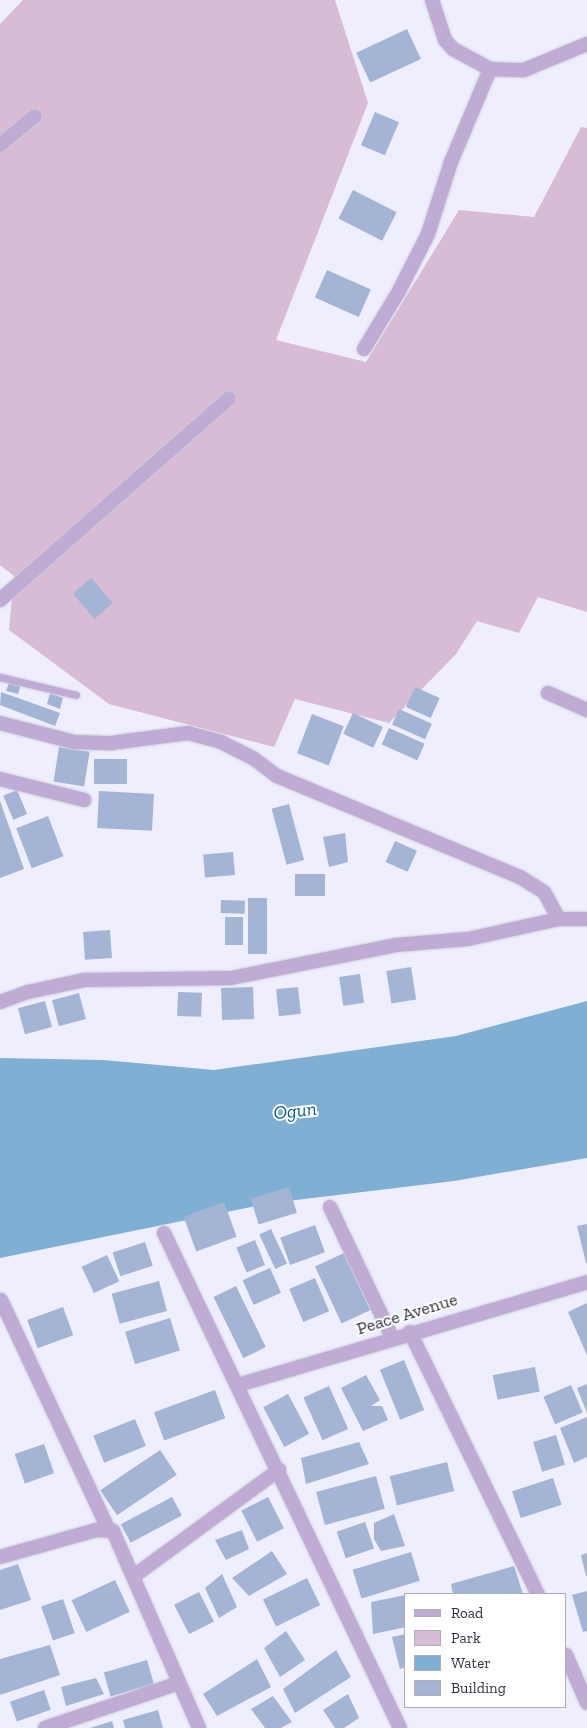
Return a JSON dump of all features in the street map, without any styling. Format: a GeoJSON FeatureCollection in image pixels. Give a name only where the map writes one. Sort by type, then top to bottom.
{"type":"FeatureCollection","features":[{"type":"Feature","properties":{"kind":"street"},"geometry":{"type":"LineString","coordinates":[[432,0],[445,40],[453,49],[490,69],[524,70],[587,44]]}},
{"type":"Feature","properties":{"kind":"street"},"geometry":{"type":"LineString","coordinates":[[364,349],[400,291],[428,234],[451,162],[490,69]]}},
{"type":"Feature","properties":{"kind":"street"},"geometry":{"type":"LineString","coordinates":[[0,145],[35,116]]}},
{"type":"Feature","properties":{"kind":"street"},"geometry":{"type":"LineString","coordinates":[[0,600],[229,398]]}},
{"type":"Feature","properties":{"kind":"street"},"geometry":{"type":"LineString","coordinates":[[548,693],[587,710]]}},
{"type":"Feature","properties":{"kind":"street"},"geometry":{"type":"LineString","coordinates":[[0,723],[74,742],[111,743],[188,733],[221,742],[277,776],[520,877],[544,892],[559,919]]}},
{"type":"Feature","properties":{"kind":"street"},"geometry":{"type":"LineString","coordinates":[[0,779],[84,800]]}},
{"type":"Feature","properties":{"kind":"street"},"geometry":{"type":"LineString","coordinates":[[0,1002],[84,980],[232,978],[396,945],[468,939],[559,919],[587,919]]}},
{"type":"Feature","properties":{"kind":"street"},"geometry":{"type":"LineString","coordinates":[[330,1207],[392,1337]]}},
{"type":"Feature","properties":{"kind":"street"},"geometry":{"type":"LineString","coordinates":[[164,1233],[280,1470],[400,1728]]}},
{"type":"Feature","properties":{"kind":"street","name":"Peace Avenue"},"geometry":{"type":"LineString","coordinates":[[238,1385],[392,1337],[587,1282]]}},
{"type":"Feature","properties":{"kind":"street"},"geometry":{"type":"LineString","coordinates":[[0,1300],[108,1528],[113,1531],[134,1576],[199,1728]]}},
{"type":"Feature","properties":{"kind":"street"},"geometry":{"type":"LineString","coordinates":[[410,1332],[538,1593]]}},
{"type":"Feature","properties":{"kind":"street"},"geometry":{"type":"LineString","coordinates":[[134,1576],[280,1470]]}},
{"type":"Feature","properties":{"kind":"street"},"geometry":{"type":"LineString","coordinates":[[0,1557],[108,1528]]}},
{"type":"Feature","properties":{"kind":"street"},"geometry":{"type":"LineString","coordinates":[[567,1657],[587,1703]]}},
{"type":"Feature","properties":{"kind":"street"},"geometry":{"type":"LineString","coordinates":[[45,1728],[179,1683]]}},
{"type":"Feature","properties":{"kind":"lane"},"geometry":{"type":"LineString","coordinates":[[0,678],[76,695]]}},
{"type":"Feature","properties":{"kind":"green space"},"geometry":{"type":"Polygon","coordinates":[[[23,0],[335,0],[368,103],[276,340],[366,362],[459,210],[534,217],[581,127],[587,128],[587,612],[538,597],[519,633],[477,621],[456,654],[389,723],[295,699],[274,747],[109,704],[9,630],[14,576],[0,565],[0,24],[23,0]]]}},
{"type":"Feature","properties":{"kind":"water","name":"Ogun"},"geometry":{"type":"Polygon","coordinates":[[[587,1001],[587,1158],[454,1181],[271,1203],[0,1258],[0,1058],[103,1060],[214,1070],[456,1036],[587,1001]]]}},
{"type":"Feature","properties":{"kind":"building"},"geometry":{"type":"Polygon","coordinates":[[[407,29],[421,59],[370,83],[356,53],[407,29]]]}},
{"type":"Feature","properties":{"kind":"building"},"geometry":{"type":"Polygon","coordinates":[[[375,112],[399,122],[385,155],[361,145],[375,112]]]}},
{"type":"Feature","properties":{"kind":"building"},"geometry":{"type":"Polygon","coordinates":[[[353,190],[397,212],[382,241],[338,219],[353,190]]]}},
{"type":"Feature","properties":{"kind":"building"},"geometry":{"type":"Polygon","coordinates":[[[327,270],[371,290],[359,317],[315,297],[327,270]]]}},
{"type":"Feature","properties":{"kind":"building"},"geometry":{"type":"Polygon","coordinates":[[[91,578],[113,603],[95,619],[73,594],[91,578]]]}},
{"type":"Feature","properties":{"kind":"building"},"geometry":{"type":"Polygon","coordinates":[[[10,680],[21,684],[18,694],[6,691],[10,680]]]}},
{"type":"Feature","properties":{"kind":"building"},"geometry":{"type":"Polygon","coordinates":[[[415,687],[440,698],[431,718],[406,707],[415,687]]]}},
{"type":"Feature","properties":{"kind":"building"},"geometry":{"type":"Polygon","coordinates":[[[1,692],[60,713],[55,726],[0,705],[1,692]]]}},
{"type":"Feature","properties":{"kind":"building"},"geometry":{"type":"Polygon","coordinates":[[[50,693],[63,698],[60,709],[47,704],[50,693]]]}},
{"type":"Feature","properties":{"kind":"building"},"geometry":{"type":"Polygon","coordinates":[[[399,709],[432,724],[425,739],[392,725],[399,709]]]}},
{"type":"Feature","properties":{"kind":"building"},"geometry":{"type":"Polygon","coordinates":[[[353,713],[383,727],[373,748],[343,734],[353,713]]]}},
{"type":"Feature","properties":{"kind":"building"},"geometry":{"type":"Polygon","coordinates":[[[312,714],[344,726],[329,765],[297,753],[312,714]]]}},
{"type":"Feature","properties":{"kind":"building"},"geometry":{"type":"Polygon","coordinates":[[[389,728],[425,744],[417,760],[382,744],[389,728]]]}},
{"type":"Feature","properties":{"kind":"building"},"geometry":{"type":"Polygon","coordinates":[[[59,747],[90,752],[84,786],[54,782],[59,747]]]}},
{"type":"Feature","properties":{"kind":"building"},"geometry":{"type":"Polygon","coordinates":[[[94,759],[127,759],[127,784],[94,784],[94,759]]]}},
{"type":"Feature","properties":{"kind":"building"},"geometry":{"type":"Polygon","coordinates":[[[17,790],[27,814],[13,820],[3,796],[17,790]]]}},
{"type":"Feature","properties":{"kind":"building"},"geometry":{"type":"Polygon","coordinates":[[[99,791],[154,794],[152,831],[97,828],[99,791]]]}},
{"type":"Feature","properties":{"kind":"building"},"geometry":{"type":"Polygon","coordinates":[[[0,801],[24,869],[0,878],[0,801]]]}},
{"type":"Feature","properties":{"kind":"building"},"geometry":{"type":"Polygon","coordinates":[[[289,804],[304,860],[287,865],[272,809],[289,804]]]}},
{"type":"Feature","properties":{"kind":"building"},"geometry":{"type":"Polygon","coordinates":[[[48,816],[63,856],[32,868],[16,828],[48,816]]]}},
{"type":"Feature","properties":{"kind":"building"},"geometry":{"type":"Polygon","coordinates":[[[345,833],[348,862],[329,867],[323,837],[345,833]]]}},
{"type":"Feature","properties":{"kind":"building"},"geometry":{"type":"Polygon","coordinates":[[[395,841],[417,851],[408,872],[386,862],[395,841]]]}},
{"type":"Feature","properties":{"kind":"building"},"geometry":{"type":"Polygon","coordinates":[[[233,852],[235,875],[205,878],[203,855],[233,852]]]}},
{"type":"Feature","properties":{"kind":"building"},"geometry":{"type":"Polygon","coordinates":[[[295,874],[325,874],[325,896],[295,896],[295,874]]]}},
{"type":"Feature","properties":{"kind":"building"},"geometry":{"type":"Polygon","coordinates":[[[248,898],[267,898],[267,954],[248,954],[248,898]]]}},
{"type":"Feature","properties":{"kind":"building"},"geometry":{"type":"Polygon","coordinates":[[[221,900],[245,901],[245,914],[221,913],[221,900]]]}},
{"type":"Feature","properties":{"kind":"building"},"geometry":{"type":"Polygon","coordinates":[[[225,917],[243,917],[243,945],[225,945],[225,917]]]}},
{"type":"Feature","properties":{"kind":"building"},"geometry":{"type":"Polygon","coordinates":[[[110,930],[112,958],[85,960],[83,932],[110,930]]]}},
{"type":"Feature","properties":{"kind":"building"},"geometry":{"type":"Polygon","coordinates":[[[411,967],[416,1000],[391,1004],[386,971],[411,967]]]}},
{"type":"Feature","properties":{"kind":"building"},"geometry":{"type":"Polygon","coordinates":[[[360,974],[364,1003],[343,1006],[339,977],[360,974]]]}},
{"type":"Feature","properties":{"kind":"building"},"geometry":{"type":"Polygon","coordinates":[[[253,987],[254,1019],[222,1020],[221,988],[253,987]]]}},
{"type":"Feature","properties":{"kind":"building"},"geometry":{"type":"Polygon","coordinates":[[[298,987],[301,1014],[279,1016],[276,989],[298,987]]]}},
{"type":"Feature","properties":{"kind":"building"},"geometry":{"type":"Polygon","coordinates":[[[178,992],[202,993],[201,1017],[177,1016],[178,992]]]}},
{"type":"Feature","properties":{"kind":"building"},"geometry":{"type":"Polygon","coordinates":[[[79,993],[86,1019],[59,1026],[52,1000],[79,993]]]}},
{"type":"Feature","properties":{"kind":"building"},"geometry":{"type":"Polygon","coordinates":[[[45,1001],[52,1027],[25,1034],[18,1008],[45,1001]]]}},
{"type":"Feature","properties":{"kind":"building"},"geometry":{"type":"Polygon","coordinates":[[[289,1187],[297,1213],[259,1225],[251,1199],[289,1187]]]}},
{"type":"Feature","properties":{"kind":"building"},"geometry":{"type":"Polygon","coordinates":[[[224,1202],[237,1237],[196,1251],[184,1217],[224,1202]]]}},
{"type":"Feature","properties":{"kind":"building"},"geometry":{"type":"Polygon","coordinates":[[[587,1224],[587,1263],[586,1263],[577,1226],[587,1224]]]}},
{"type":"Feature","properties":{"kind":"building"},"geometry":{"type":"Polygon","coordinates":[[[315,1225],[325,1252],[290,1265],[280,1238],[315,1225]]]}},
{"type":"Feature","properties":{"kind":"building"},"geometry":{"type":"Polygon","coordinates":[[[271,1229],[287,1263],[275,1269],[259,1234],[271,1229]]]}},
{"type":"Feature","properties":{"kind":"building"},"geometry":{"type":"Polygon","coordinates":[[[255,1240],[265,1265],[247,1273],[236,1247],[255,1240]]]}},
{"type":"Feature","properties":{"kind":"building"},"geometry":{"type":"Polygon","coordinates":[[[145,1242],[153,1266],[120,1276],[113,1253],[145,1242]]]}},
{"type":"Feature","properties":{"kind":"building"},"geometry":{"type":"Polygon","coordinates":[[[344,1253],[371,1310],[342,1324],[315,1267],[344,1253]]]}},
{"type":"Feature","properties":{"kind":"building"},"geometry":{"type":"Polygon","coordinates":[[[107,1255],[119,1281],[94,1293],[82,1267],[107,1255]]]}},
{"type":"Feature","properties":{"kind":"building"},"geometry":{"type":"Polygon","coordinates":[[[270,1268],[281,1293],[254,1305],[243,1280],[270,1268]]]}},
{"type":"Feature","properties":{"kind":"building"},"geometry":{"type":"Polygon","coordinates":[[[315,1278],[329,1311],[303,1322],[289,1289],[315,1278]]]}},
{"type":"Feature","properties":{"kind":"building"},"geometry":{"type":"Polygon","coordinates":[[[159,1281],[167,1311],[120,1324],[112,1294],[159,1281]]]}},
{"type":"Feature","properties":{"kind":"building"},"geometry":{"type":"Polygon","coordinates":[[[236,1286],[266,1347],[243,1358],[214,1297],[236,1286]]]}},
{"type":"Feature","properties":{"kind":"building"},"geometry":{"type":"Polygon","coordinates":[[[587,1303],[587,1355],[568,1312],[587,1303]]]}},
{"type":"Feature","properties":{"kind":"building"},"geometry":{"type":"Polygon","coordinates":[[[63,1307],[73,1335],[38,1348],[27,1320],[63,1307]]]}},
{"type":"Feature","properties":{"kind":"building"},"geometry":{"type":"Polygon","coordinates":[[[170,1318],[180,1351],[135,1364],[125,1332],[170,1318]]]}},
{"type":"Feature","properties":{"kind":"building"},"geometry":{"type":"Polygon","coordinates":[[[404,1360],[424,1410],[400,1420],[380,1370],[404,1360]]]}},
{"type":"Feature","properties":{"kind":"building"},"geometry":{"type":"Polygon","coordinates":[[[535,1367],[540,1392],[498,1400],[493,1375],[535,1367]]]}},
{"type":"Feature","properties":{"kind":"building"},"geometry":{"type":"Polygon","coordinates":[[[366,1375],[380,1400],[371,1406],[382,1406],[388,1420],[363,1431],[341,1388],[366,1375]]]}},
{"type":"Feature","properties":{"kind":"building"},"geometry":{"type":"Polygon","coordinates":[[[587,1384],[587,1413],[577,1388],[587,1384]]]}},
{"type":"Feature","properties":{"kind":"building"},"geometry":{"type":"Polygon","coordinates":[[[571,1385],[583,1413],[555,1424],[543,1397],[571,1385]]]}},
{"type":"Feature","properties":{"kind":"building"},"geometry":{"type":"Polygon","coordinates":[[[329,1386],[348,1429],[323,1440],[303,1397],[329,1386]]]}},
{"type":"Feature","properties":{"kind":"building"},"geometry":{"type":"Polygon","coordinates":[[[215,1390],[225,1418],[164,1440],[154,1412],[215,1390]]]}},
{"type":"Feature","properties":{"kind":"building"},"geometry":{"type":"Polygon","coordinates":[[[288,1394],[309,1434],[284,1447],[263,1407],[288,1394]]]}},
{"type":"Feature","properties":{"kind":"building"},"geometry":{"type":"Polygon","coordinates":[[[587,1417],[587,1457],[574,1463],[560,1428],[587,1417]]]}},
{"type":"Feature","properties":{"kind":"building"},"geometry":{"type":"Polygon","coordinates":[[[135,1419],[146,1446],[104,1463],[93,1436],[135,1419]]]}},
{"type":"Feature","properties":{"kind":"building"},"geometry":{"type":"Polygon","coordinates":[[[556,1435],[565,1465],[542,1472],[533,1442],[556,1435]]]}},
{"type":"Feature","properties":{"kind":"building"},"geometry":{"type":"Polygon","coordinates":[[[359,1442],[369,1464],[306,1484],[301,1458],[359,1442]]]}},
{"type":"Feature","properties":{"kind":"building"},"geometry":{"type":"Polygon","coordinates":[[[44,1444],[54,1473],[25,1483],[15,1454],[44,1444]]]}},
{"type":"Feature","properties":{"kind":"building"},"geometry":{"type":"Polygon","coordinates":[[[160,1450],[177,1475],[117,1515],[100,1490],[160,1450]]]}},
{"type":"Feature","properties":{"kind":"building"},"geometry":{"type":"Polygon","coordinates":[[[447,1462],[454,1491],[397,1505],[390,1476],[447,1462]]]}},
{"type":"Feature","properties":{"kind":"building"},"geometry":{"type":"Polygon","coordinates":[[[376,1476],[385,1509],[325,1525],[316,1492],[376,1476]]]}},
{"type":"Feature","properties":{"kind":"building"},"geometry":{"type":"Polygon","coordinates":[[[553,1478],[562,1505],[521,1518],[512,1491],[553,1478]]]}},
{"type":"Feature","properties":{"kind":"building"},"geometry":{"type":"Polygon","coordinates":[[[172,1497],[182,1516],[131,1543],[121,1524],[172,1497]]]}},
{"type":"Feature","properties":{"kind":"building"},"geometry":{"type":"Polygon","coordinates":[[[268,1497],[284,1528],[257,1542],[241,1511],[268,1497]]]}},
{"type":"Feature","properties":{"kind":"building"},"geometry":{"type":"Polygon","coordinates":[[[394,1514],[405,1546],[381,1551],[374,1539],[374,1523],[394,1514]]]}},
{"type":"Feature","properties":{"kind":"building"},"geometry":{"type":"Polygon","coordinates":[[[365,1522],[374,1548],[346,1558],[337,1532],[365,1522]]]}},
{"type":"Feature","properties":{"kind":"building"},"geometry":{"type":"Polygon","coordinates":[[[242,1530],[249,1549],[226,1560],[215,1540],[242,1530]]]}},
{"type":"Feature","properties":{"kind":"building"},"geometry":{"type":"Polygon","coordinates":[[[272,1551],[287,1574],[249,1596],[232,1578],[272,1551]]]}},
{"type":"Feature","properties":{"kind":"building"},"geometry":{"type":"Polygon","coordinates":[[[411,1552],[420,1581],[361,1599],[353,1570],[411,1552]]]}},
{"type":"Feature","properties":{"kind":"building"},"geometry":{"type":"Polygon","coordinates":[[[587,1553],[587,1576],[586,1576],[581,1555],[587,1553]]]}},
{"type":"Feature","properties":{"kind":"building"},"geometry":{"type":"Polygon","coordinates":[[[18,1564],[31,1600],[0,1610],[0,1570],[18,1564]]]}},
{"type":"Feature","properties":{"kind":"building"},"geometry":{"type":"Polygon","coordinates":[[[514,1566],[523,1593],[453,1593],[451,1584],[514,1566]]]}},
{"type":"Feature","properties":{"kind":"building"},"geometry":{"type":"Polygon","coordinates":[[[222,1574],[237,1607],[219,1618],[205,1588],[222,1574]]]}},
{"type":"Feature","properties":{"kind":"building"},"geometry":{"type":"Polygon","coordinates":[[[307,1578],[320,1605],[276,1626],[263,1599],[307,1578]]]}},
{"type":"Feature","properties":{"kind":"building"},"geometry":{"type":"Polygon","coordinates":[[[115,1580],[130,1612],[86,1632],[71,1600],[115,1580]]]}},
{"type":"Feature","properties":{"kind":"building"},"geometry":{"type":"Polygon","coordinates":[[[587,1591],[587,1631],[583,1632],[572,1595],[587,1591]]]}},
{"type":"Feature","properties":{"kind":"building"},"geometry":{"type":"Polygon","coordinates":[[[199,1592],[214,1621],[189,1634],[174,1605],[199,1592]]]}},
{"type":"Feature","properties":{"kind":"building"},"geometry":{"type":"Polygon","coordinates":[[[404,1595],[404,1627],[373,1634],[371,1602],[404,1595]]]}},
{"type":"Feature","properties":{"kind":"building"},"geometry":{"type":"Polygon","coordinates":[[[63,1599],[75,1633],[53,1641],[41,1606],[63,1599]]]}},
{"type":"Feature","properties":{"kind":"building"},"geometry":{"type":"Polygon","coordinates":[[[286,1631],[305,1660],[280,1677],[264,1648],[286,1631]]]}},
{"type":"Feature","properties":{"kind":"building"},"geometry":{"type":"Polygon","coordinates":[[[404,1634],[404,1668],[400,1669],[392,1637],[404,1634]]]}},
{"type":"Feature","properties":{"kind":"building"},"geometry":{"type":"Polygon","coordinates":[[[50,1645],[60,1675],[0,1695],[0,1659],[50,1645]]]}},
{"type":"Feature","properties":{"kind":"building"},"geometry":{"type":"Polygon","coordinates":[[[336,1650],[351,1677],[295,1713],[283,1689],[336,1650]]]}},
{"type":"Feature","properties":{"kind":"building"},"geometry":{"type":"Polygon","coordinates":[[[257,1659],[271,1687],[217,1716],[203,1694],[257,1659]]]}},
{"type":"Feature","properties":{"kind":"building"},"geometry":{"type":"Polygon","coordinates":[[[147,1660],[154,1684],[111,1696],[104,1672],[147,1660]]]}},
{"type":"Feature","properties":{"kind":"building"},"geometry":{"type":"Polygon","coordinates":[[[96,1678],[104,1694],[66,1706],[61,1687],[96,1678]]]}},
{"type":"Feature","properties":{"kind":"building"},"geometry":{"type":"Polygon","coordinates":[[[44,1690],[51,1710],[17,1722],[10,1702],[44,1690]]]}},
{"type":"Feature","properties":{"kind":"building"},"geometry":{"type":"Polygon","coordinates":[[[348,1694],[359,1718],[344,1728],[335,1728],[323,1710],[348,1694]]]}},
{"type":"Feature","properties":{"kind":"building"},"geometry":{"type":"Polygon","coordinates":[[[273,1696],[292,1722],[281,1728],[265,1728],[251,1709],[273,1696]]]}},
{"type":"Feature","properties":{"kind":"building"},"geometry":{"type":"Polygon","coordinates":[[[158,1710],[163,1728],[125,1728],[123,1720],[158,1710]]]}},
{"type":"Feature","properties":{"kind":"building"},"geometry":{"type":"Polygon","coordinates":[[[112,1721],[114,1728],[90,1728],[112,1721]]]}}]}
